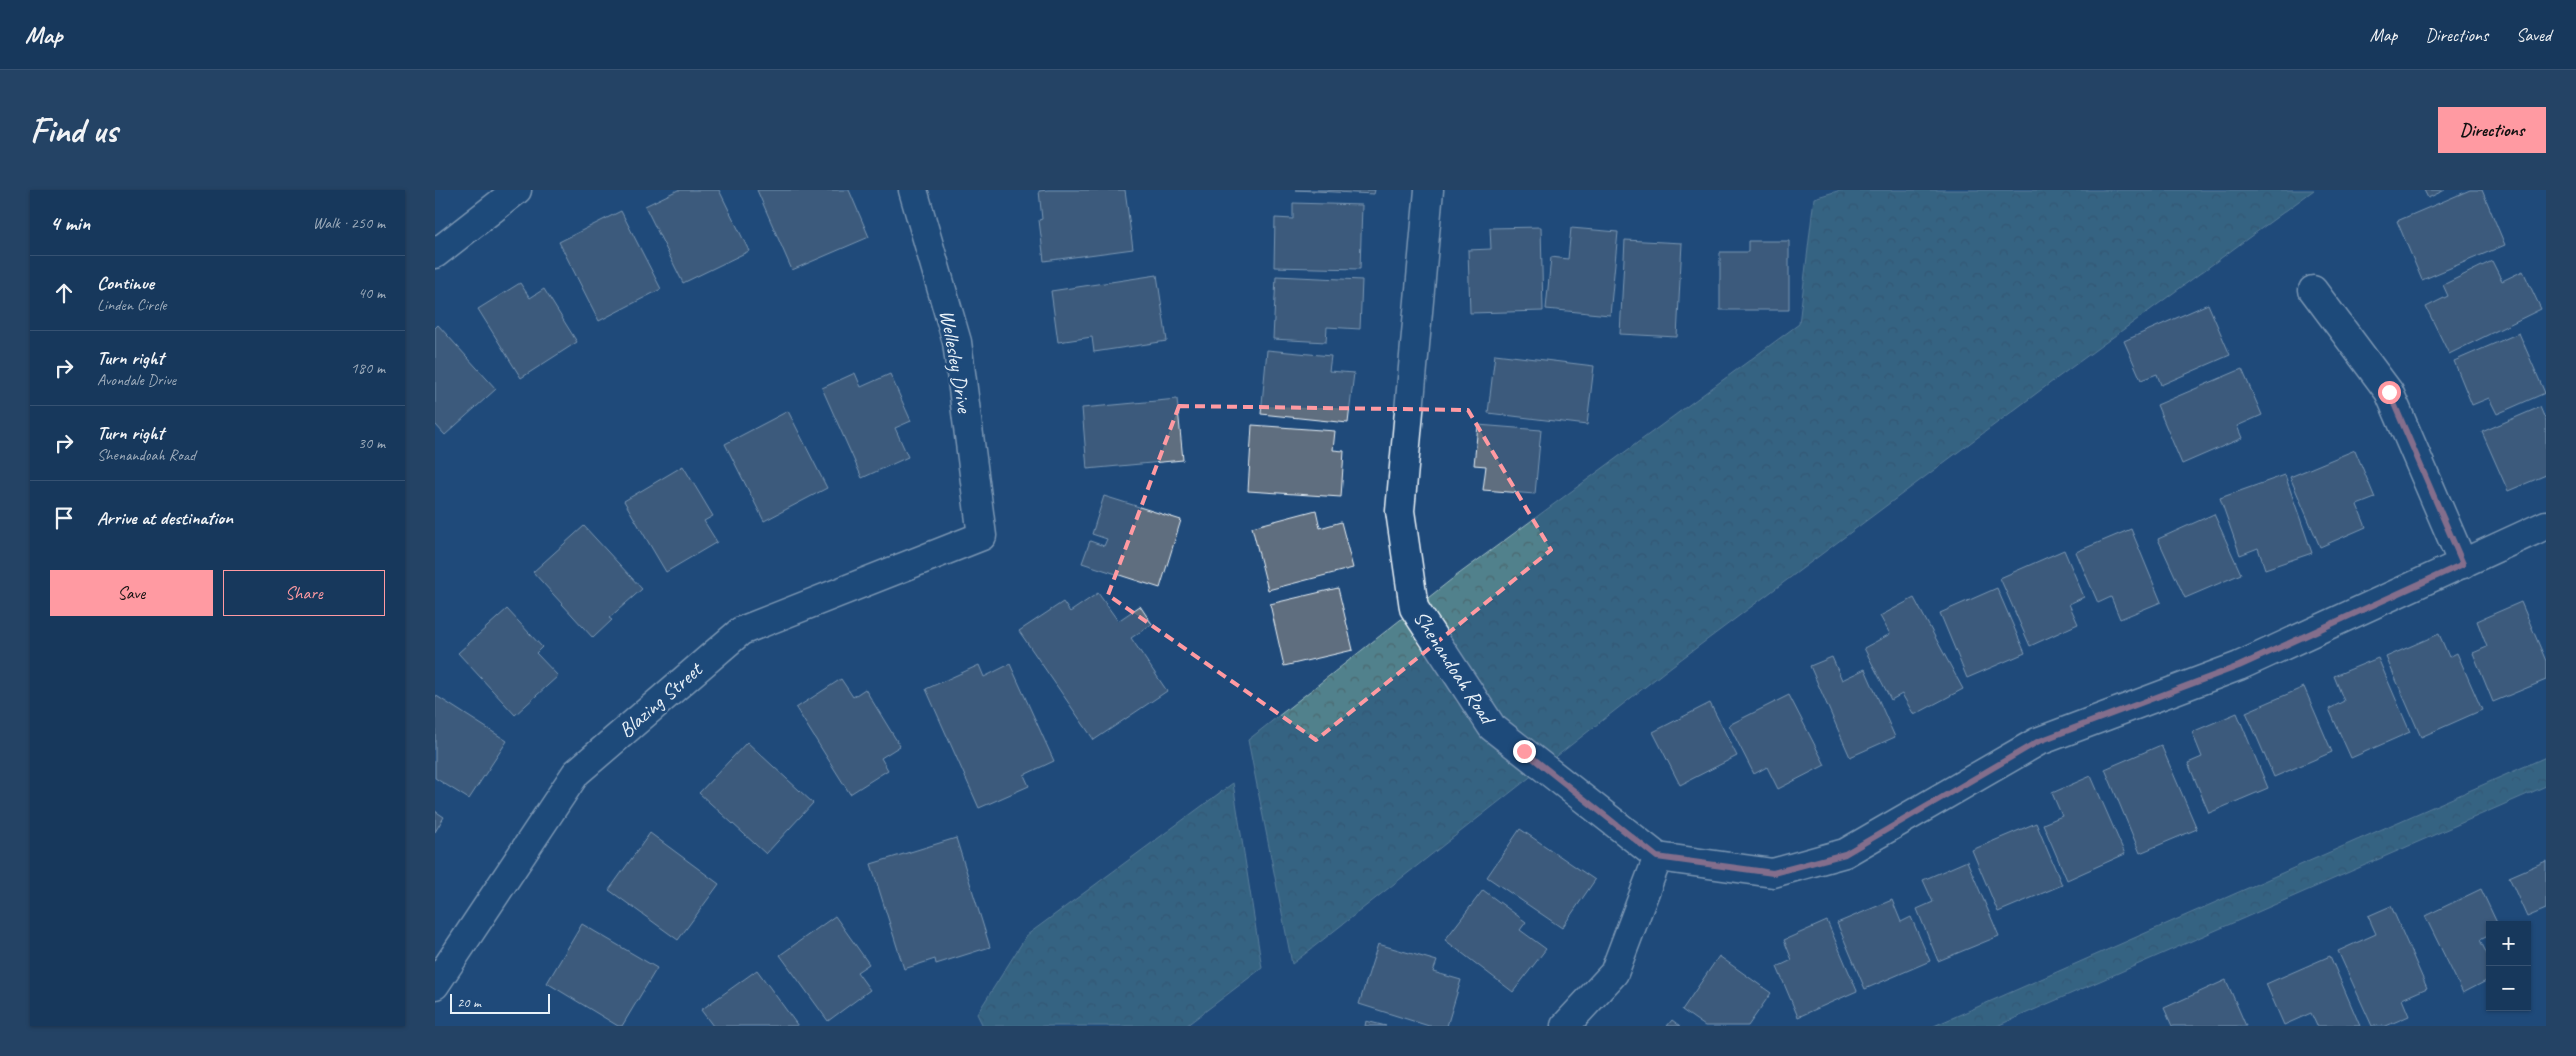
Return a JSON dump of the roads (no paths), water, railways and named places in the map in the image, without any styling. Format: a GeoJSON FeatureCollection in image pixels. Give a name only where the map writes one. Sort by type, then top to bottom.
{"type":"FeatureCollection","features":[{"type":"Feature","properties":{"kind":"street"},"geometry":{"type":"LineString","coordinates":[[435,254],[517,190]]}},
{"type":"Feature","properties":{"kind":"street","name":"Wellesley Drive"},"geometry":{"type":"LineString","coordinates":[[913,190],[957,342],[982,536]]}},
{"type":"Feature","properties":{"kind":"street","name":"Shenandoah Road"},"geometry":{"type":"LineString","coordinates":[[1429,190],[1400,512],[1413,608],[1493,727],[1657,857]]}},
{"type":"Feature","properties":{"kind":"street"},"geometry":{"type":"LineString","coordinates":[[2313,290],[2389,392],[2463,564]]}},
{"type":"Feature","properties":{"kind":"street"},"geometry":{"type":"LineString","coordinates":[[1565,1026],[1614,974],[1657,857],[1773,873],[1845,854],[2037,742],[2239,666],[2546,525]]}},
{"type":"Feature","properties":{"kind":"street","name":"Blazing Street"},"geometry":{"type":"LineString","coordinates":[[435,985],[576,773],[741,631],[982,536]]}}]}
